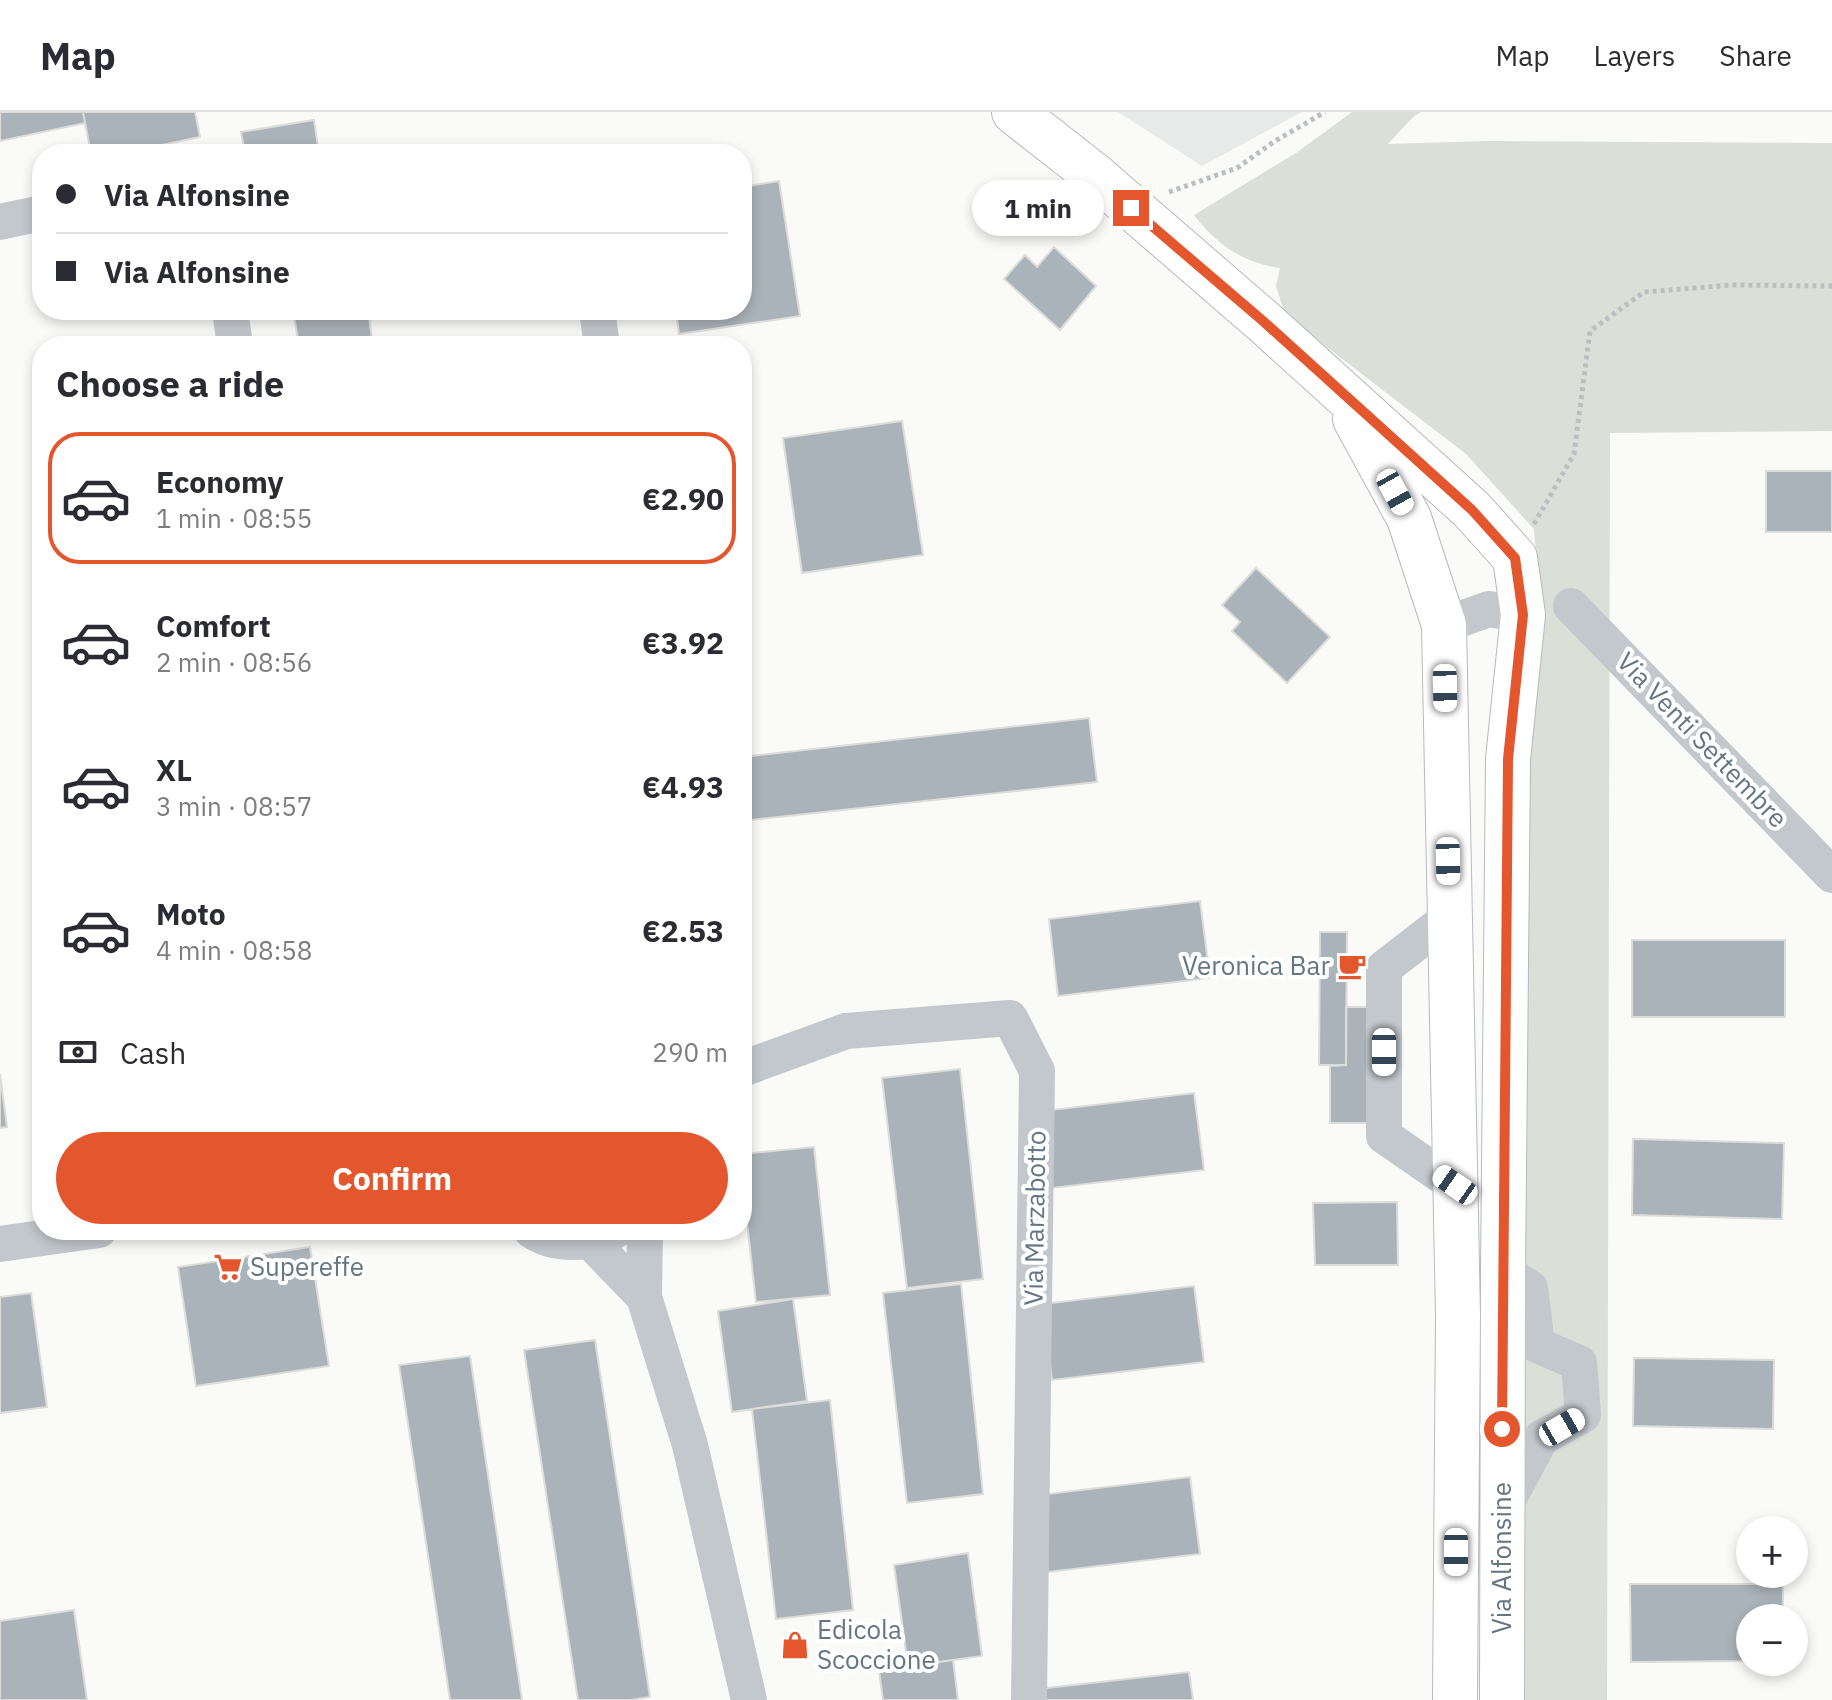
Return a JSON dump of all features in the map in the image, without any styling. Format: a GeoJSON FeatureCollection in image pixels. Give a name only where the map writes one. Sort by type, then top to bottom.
{"type":"FeatureCollection","features":[{"type":"Feature","properties":{"kind":"main road","name":"Via Alfonsine"},"geometry":{"type":"LineString","coordinates":[[1014,112],[1131,208],[1338,389],[1472,510],[1515,558],[1523,615],[1508,759],[1502,1511],[1505,1689]]}},
{"type":"Feature","properties":{"kind":"main road","name":"Via Alfonsine"},"geometry":{"type":"LineString","coordinates":[[1338,389],[1409,518],[1444,625],[1458,1315],[1455,1700]]}},
{"type":"Feature","properties":{"kind":"street"},"geometry":{"type":"LineString","coordinates":[[0,222],[32,215]]}},
{"type":"Feature","properties":{"kind":"street","name":"Via Venti Settembre"},"geometry":{"type":"LineString","coordinates":[[1571,606],[1832,875]]}},
{"type":"Feature","properties":{"kind":"street"},"geometry":{"type":"LineString","coordinates":[[1444,625],[1489,609],[1523,615]]}},
{"type":"Feature","properties":{"kind":"street"},"geometry":{"type":"LineString","coordinates":[[1450,917],[1384,968],[1384,1136],[1455,1185]]}},
{"type":"Feature","properties":{"kind":"street","name":"Via Marzabotto"},"geometry":{"type":"LineString","coordinates":[[752,1065],[846,1031],[1010,1018],[1037,1071],[1029,1700]]}},
{"type":"Feature","properties":{"kind":"street"},"geometry":{"type":"LineString","coordinates":[[0,1244],[32,1239]]}},
{"type":"Feature","properties":{"kind":"street"},"geometry":{"type":"LineString","coordinates":[[556,1240],[576,1240]]}},
{"type":"Feature","properties":{"kind":"street"},"geometry":{"type":"LineString","coordinates":[[606,1240],[644,1297],[690,1445],[749,1700]]}},
{"type":"Feature","properties":{"kind":"street"},"geometry":{"type":"LineString","coordinates":[[644,1297],[645,1240]]}},
{"type":"Feature","properties":{"kind":"street"},"geometry":{"type":"LineString","coordinates":[[1502,1511],[1541,1438],[1583,1415],[1579,1363],[1537,1345],[1530,1288],[1503,1271]]}},
{"type":"Feature","properties":{"kind":"path"},"geometry":{"type":"LineString","coordinates":[[1131,208],[1237,168],[1325,112]]}},
{"type":"Feature","properties":{"kind":"path"},"geometry":{"type":"LineString","coordinates":[[1515,558],[1574,454],[1590,331],[1644,292],[1732,285],[1832,286]]}},
{"type":"Feature","properties":{"kind":"shaded area"},"geometry":{"type":"Polygon","coordinates":[[[1118,112],[1302,112],[1202,166],[1118,112]]]}},
{"type":"Feature","properties":{"kind":"shaded area"},"geometry":{"type":"Polygon","coordinates":[[[1352,112],[1421,112],[1388,144],[1488,141],[1832,143],[1832,431],[1610,433],[1607,1700],[1522,1700],[1522,794],[1539,593],[1534,529],[1466,454],[1285,315],[1276,286],[1280,268],[1254,262],[1232,251],[1194,215],[1296,153],[1352,112]]]}},
{"type":"Feature","properties":{"kind":"building"},"geometry":{"type":"Polygon","coordinates":[[[0,112],[83,112],[85,123],[0,141],[0,112]]]}},
{"type":"Feature","properties":{"kind":"building"},"geometry":{"type":"Polygon","coordinates":[[[83,112],[195,112],[200,137],[166,144],[89,144],[83,112]]]}},
{"type":"Feature","properties":{"kind":"building"},"geometry":{"type":"Polygon","coordinates":[[[314,120],[318,144],[243,144],[241,132],[314,120]]]}},
{"type":"Feature","properties":{"kind":"building"},"geometry":{"type":"Polygon","coordinates":[[[779,181],[800,316],[679,334],[677,320],[752,320],[752,185],[779,181]]]}},
{"type":"Feature","properties":{"kind":"building"},"geometry":{"type":"Polygon","coordinates":[[[1054,247],[1096,286],[1060,330],[1004,279],[1025,255],[1037,267],[1054,247]]]}},
{"type":"Feature","properties":{"kind":"building"},"geometry":{"type":"Polygon","coordinates":[[[295,320],[369,320],[372,336],[297,336],[295,320]]]}},
{"type":"Feature","properties":{"kind":"building"},"geometry":{"type":"Polygon","coordinates":[[[902,421],[923,555],[802,573],[783,438],[902,421]]]}},
{"type":"Feature","properties":{"kind":"building"},"geometry":{"type":"Polygon","coordinates":[[[1766,471],[1832,471],[1832,532],[1766,532],[1766,471]]]}},
{"type":"Feature","properties":{"kind":"building"},"geometry":{"type":"Polygon","coordinates":[[[1256,568],[1330,637],[1287,683],[1232,631],[1240,622],[1222,605],[1256,568]]]}},
{"type":"Feature","properties":{"kind":"building"},"geometry":{"type":"Polygon","coordinates":[[[1089,718],[1097,782],[752,820],[752,756],[1089,718]]]}},
{"type":"Feature","properties":{"kind":"building"},"geometry":{"type":"Polygon","coordinates":[[[1200,901],[1210,978],[1058,996],[1049,919],[1200,901]]]}},
{"type":"Feature","properties":{"kind":"building"},"geometry":{"type":"Polygon","coordinates":[[[1320,932],[1347,932],[1346,1065],[1319,1065],[1320,932]]]}},
{"type":"Feature","properties":{"kind":"building"},"geometry":{"type":"Polygon","coordinates":[[[1632,940],[1785,940],[1785,1017],[1632,1017],[1632,940]]]}},
{"type":"Feature","properties":{"kind":"building"},"geometry":{"type":"Polygon","coordinates":[[[1346,1007],[1401,1007],[1401,1123],[1330,1123],[1330,1066],[1346,1065],[1346,1007]]]}},
{"type":"Feature","properties":{"kind":"building"},"geometry":{"type":"Polygon","coordinates":[[[960,1069],[983,1279],[907,1288],[882,1078],[960,1069]]]}},
{"type":"Feature","properties":{"kind":"building"},"geometry":{"type":"Polygon","coordinates":[[[0,1074],[7,1127],[0,1128],[0,1074]]]}},
{"type":"Feature","properties":{"kind":"building"},"geometry":{"type":"Polygon","coordinates":[[[1194,1093],[1204,1170],[1052,1188],[1043,1111],[1194,1093]]]}},
{"type":"Feature","properties":{"kind":"building"},"geometry":{"type":"Polygon","coordinates":[[[1633,1139],[1784,1143],[1782,1219],[1632,1215],[1633,1139]]]}},
{"type":"Feature","properties":{"kind":"building"},"geometry":{"type":"Polygon","coordinates":[[[814,1147],[830,1295],[756,1302],[749,1240],[752,1240],[752,1153],[814,1147]]]}},
{"type":"Feature","properties":{"kind":"building"},"geometry":{"type":"Polygon","coordinates":[[[1397,1202],[1398,1265],[1315,1265],[1313,1203],[1397,1202]]]}},
{"type":"Feature","properties":{"kind":"building"},"geometry":{"type":"Polygon","coordinates":[[[310,1247],[329,1366],[196,1386],[178,1267],[310,1247]]]}},
{"type":"Feature","properties":{"kind":"building"},"geometry":{"type":"Polygon","coordinates":[[[961,1284],[983,1494],[907,1503],[883,1293],[961,1284]]]}},
{"type":"Feature","properties":{"kind":"building"},"geometry":{"type":"Polygon","coordinates":[[[1194,1286],[1204,1362],[1052,1380],[1043,1304],[1194,1286]]]}},
{"type":"Feature","properties":{"kind":"building"},"geometry":{"type":"Polygon","coordinates":[[[31,1293],[47,1407],[0,1413],[0,1297],[31,1293]]]}},
{"type":"Feature","properties":{"kind":"building"},"geometry":{"type":"Polygon","coordinates":[[[793,1299],[807,1401],[732,1412],[718,1311],[793,1299]]]}},
{"type":"Feature","properties":{"kind":"building"},"geometry":{"type":"Polygon","coordinates":[[[595,1340],[650,1697],[630,1700],[578,1700],[524,1350],[595,1340]]]}},
{"type":"Feature","properties":{"kind":"building"},"geometry":{"type":"Polygon","coordinates":[[[470,1356],[522,1700],[450,1700],[399,1365],[470,1356]]]}},
{"type":"Feature","properties":{"kind":"building"},"geometry":{"type":"Polygon","coordinates":[[[1634,1358],[1774,1360],[1773,1429],[1633,1426],[1634,1358]]]}},
{"type":"Feature","properties":{"kind":"building"},"geometry":{"type":"Polygon","coordinates":[[[830,1400],[853,1610],[776,1619],[752,1409],[830,1400]]]}},
{"type":"Feature","properties":{"kind":"building"},"geometry":{"type":"Polygon","coordinates":[[[1190,1477],[1200,1554],[1048,1572],[1039,1495],[1190,1477]]]}},
{"type":"Feature","properties":{"kind":"building"},"geometry":{"type":"Polygon","coordinates":[[[968,1553],[982,1656],[908,1666],[894,1565],[968,1553]]]}},
{"type":"Feature","properties":{"kind":"building"},"geometry":{"type":"Polygon","coordinates":[[[1630,1584],[1736,1584],[1736,1588],[1783,1588],[1783,1604],[1736,1604],[1736,1661],[1631,1662],[1630,1584]]]}},
{"type":"Feature","properties":{"kind":"building"},"geometry":{"type":"Polygon","coordinates":[[[74,1610],[87,1700],[0,1700],[0,1621],[74,1610]]]}},
{"type":"Feature","properties":{"kind":"building"},"geometry":{"type":"Polygon","coordinates":[[[953,1660],[958,1700],[883,1700],[879,1671],[953,1660]]]}},
{"type":"Feature","properties":{"kind":"building"},"geometry":{"type":"Polygon","coordinates":[[[1189,1672],[1193,1700],[1039,1700],[1038,1689],[1189,1672]]]}},
{"type":"Feature","properties":{"kind":"place","name":"Veronica Bar"},"geometry":{"type":"Point","coordinates":[1352,966]}},
{"type":"Feature","properties":{"kind":"place","name":"Supereffe"},"geometry":{"type":"Point","coordinates":[228,1267]}},
{"type":"Feature","properties":{"kind":"place","name":"Edicola Scoccione"},"geometry":{"type":"Point","coordinates":[795,1645]}},
{"type":"Feature","properties":{"kind":"route"},"geometry":{"type":"LineString","coordinates":[[1131,208],[1263,321],[1472,510],[1515,558],[1523,615],[1508,759],[1502,1429]]}}]}
